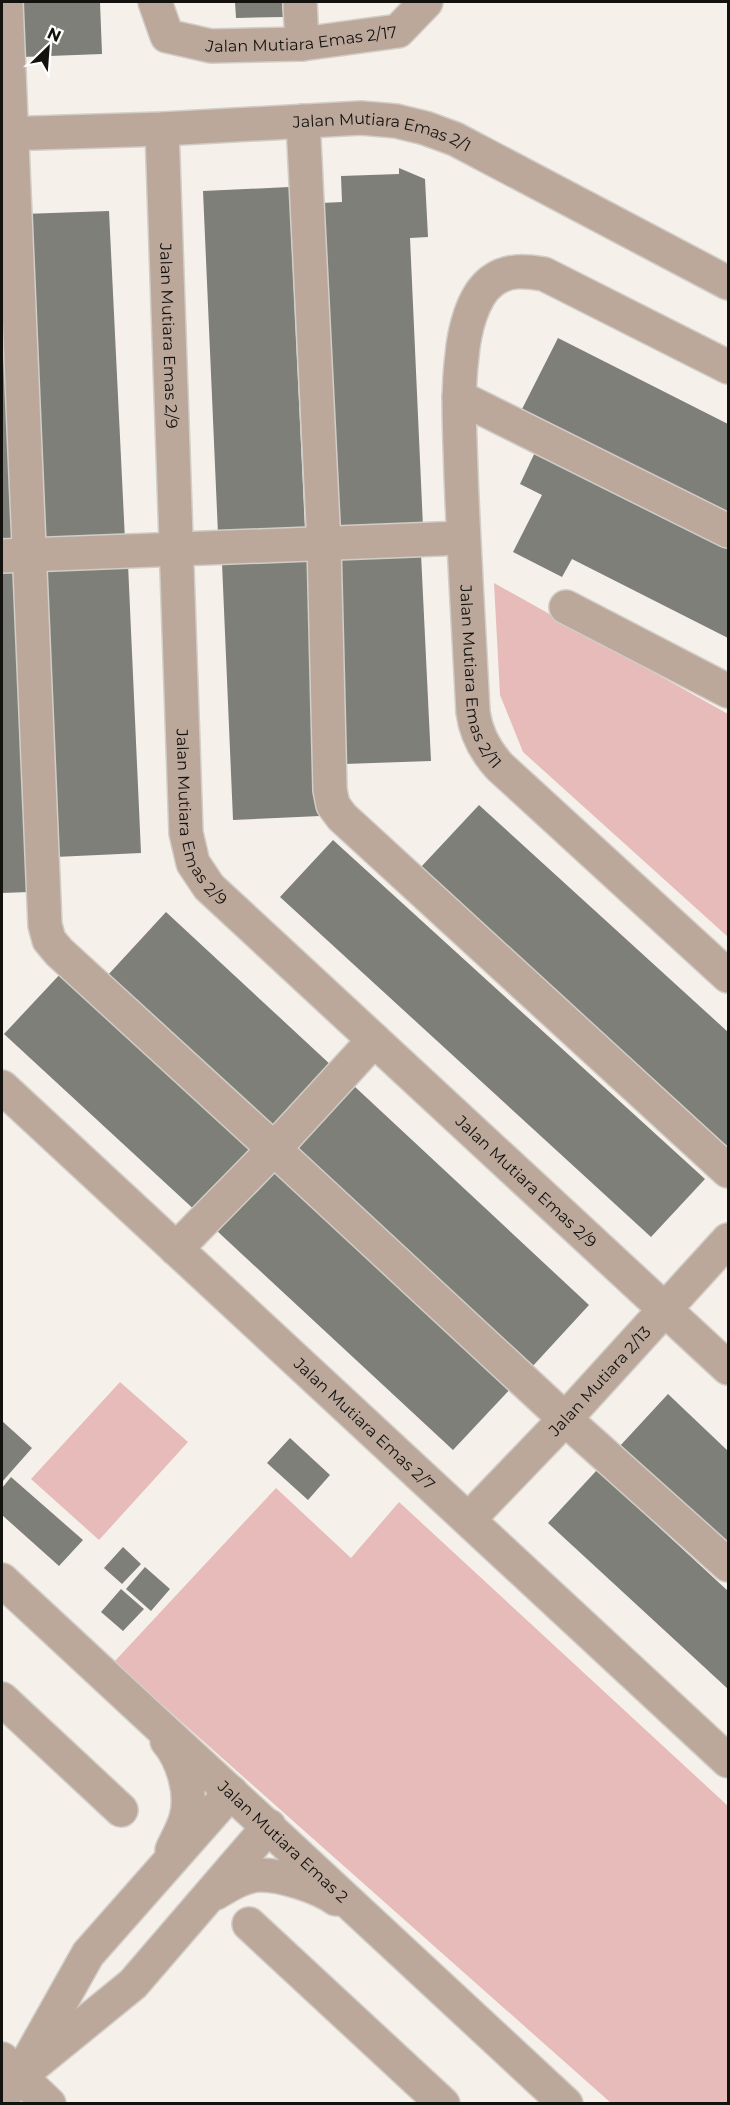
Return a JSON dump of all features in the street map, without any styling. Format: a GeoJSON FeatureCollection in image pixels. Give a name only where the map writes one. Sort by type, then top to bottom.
{"type":"FeatureCollection","features":[{"type":"Feature","properties":{"kind":"street"},"geometry":{"type":"LineString","coordinates":[[6,2],[15,555],[45,925],[49,940],[58,952],[565,1419],[729,1565]]}},
{"type":"Feature","properties":{"kind":"street","name":"Jalan Mutiara Emas 2/17"},"geometry":{"type":"LineString","coordinates":[[155,2],[167,36],[211,46],[302,44],[398,31],[426,2]]}},
{"type":"Feature","properties":{"kind":"street"},"geometry":{"type":"LineString","coordinates":[[300,2],[302,44]]}},
{"type":"Feature","properties":{"kind":"street","name":"Jalan Mutiara Emas 2/1"},"geometry":{"type":"LineString","coordinates":[[7,134],[162,129],[361,118],[396,122],[425,128],[455,139],[729,283]]}},
{"type":"Feature","properties":{"kind":"street"},"geometry":{"type":"LineString","coordinates":[[303,122],[324,544],[330,798],[337,812],[729,1171]]}},
{"type":"Feature","properties":{"kind":"street","name":"Jalan Mutiara Emas 2/9"},"geometry":{"type":"LineString","coordinates":[[162,129],[186,832],[193,863],[209,886],[729,1368]]}},
{"type":"Feature","properties":{"kind":"street","name":"Jalan Mutiara Emas 2/11"},"geometry":{"type":"LineString","coordinates":[[729,367],[544,274],[526,271],[507,273],[491,281],[480,295],[473,310],[462,354],[459,397],[463,538],[473,712],[484,748],[500,767],[729,976]]}},
{"type":"Feature","properties":{"kind":"street"},"geometry":{"type":"LineString","coordinates":[[459,397],[729,531]]}},
{"type":"Feature","properties":{"kind":"street"},"geometry":{"type":"LineString","coordinates":[[15,555],[463,538]]}},
{"type":"Feature","properties":{"kind":"street"},"geometry":{"type":"LineString","coordinates":[[566,607],[729,691]]}},
{"type":"Feature","properties":{"kind":"street"},"geometry":{"type":"LineString","coordinates":[[176,1249],[274,1149],[374,1040]]}},
{"type":"Feature","properties":{"kind":"street","name":"Jalan Mutiara Emas 2/7"},"geometry":{"type":"LineString","coordinates":[[2,1087],[729,1761]]}},
{"type":"Feature","properties":{"kind":"street","name":"Jalan Mutiara 2/13"},"geometry":{"type":"LineString","coordinates":[[469,1519],[565,1419],[729,1240]]}},
{"type":"Feature","properties":{"kind":"street","name":"Jalan Mutiara Emas 2"},"geometry":{"type":"LineString","coordinates":[[2,1580],[566,2103]]}},
{"type":"Feature","properties":{"kind":"street"},"geometry":{"type":"LineString","coordinates":[[2,1699],[121,1810]]}},
{"type":"Feature","properties":{"kind":"street"},"geometry":{"type":"LineString","coordinates":[[135,1703],[174,1749],[184,1773],[188,1799],[186,1818],[165,1868]]}},
{"type":"Feature","properties":{"kind":"street"},"geometry":{"type":"LineString","coordinates":[[8,2077],[88,1954],[231,1792]]}},
{"type":"Feature","properties":{"kind":"street"},"geometry":{"type":"LineString","coordinates":[[8,2077],[133,1984],[269,1826]]}},
{"type":"Feature","properties":{"kind":"street"},"geometry":{"type":"LineString","coordinates":[[205,1900],[235,1881],[260,1875],[284,1879],[333,1896],[377,1927]]}},
{"type":"Feature","properties":{"kind":"street"},"geometry":{"type":"LineString","coordinates":[[249,1923],[443,2103]]}},
{"type":"Feature","properties":{"kind":"street"},"geometry":{"type":"LineString","coordinates":[[8,2077],[49,2103]]}},
{"type":"Feature","properties":{"kind":"shaded area"},"geometry":{"type":"Polygon","coordinates":[[[494,583],[728,714],[728,937],[523,752],[500,695],[494,583]]]}},
{"type":"Feature","properties":{"kind":"shaded area"},"geometry":{"type":"Polygon","coordinates":[[[120,1382],[188,1442],[99,1540],[31,1479],[120,1382]]]}},
{"type":"Feature","properties":{"kind":"shaded area"},"geometry":{"type":"Polygon","coordinates":[[[276,1488],[351,1558],[399,1502],[728,1806],[728,2103],[611,2103],[114,1662],[276,1488]]]}},
{"type":"Feature","properties":{"kind":"building"},"geometry":{"type":"Polygon","coordinates":[[[21,2],[100,2],[102,54],[23,57],[21,2]]]}},
{"type":"Feature","properties":{"kind":"building"},"geometry":{"type":"Polygon","coordinates":[[[235,2],[282,2],[283,17],[236,18],[235,2]]]}},
{"type":"Feature","properties":{"kind":"building"},"geometry":{"type":"Polygon","coordinates":[[[399,168],[425,179],[428,237],[410,238],[423,527],[337,530],[321,203],[342,202],[341,176],[399,174],[399,168]]]}},
{"type":"Feature","properties":{"kind":"building"},"geometry":{"type":"Polygon","coordinates":[[[289,187],[305,531],[218,534],[203,191],[289,187]]]}},
{"type":"Feature","properties":{"kind":"building"},"geometry":{"type":"Polygon","coordinates":[[[109,211],[125,540],[38,544],[23,214],[109,211]]]}},
{"type":"Feature","properties":{"kind":"building"},"geometry":{"type":"Polygon","coordinates":[[[2,282],[15,543],[2,544],[2,282]]]}},
{"type":"Feature","properties":{"kind":"building"},"geometry":{"type":"Polygon","coordinates":[[[558,338],[728,424],[728,517],[521,411],[558,338]]]}},
{"type":"Feature","properties":{"kind":"building"},"geometry":{"type":"Polygon","coordinates":[[[537,448],[728,546],[728,638],[572,559],[562,577],[513,552],[542,495],[520,484],[537,448]]]}},
{"type":"Feature","properties":{"kind":"building"},"geometry":{"type":"Polygon","coordinates":[[[421,554],[431,761],[344,764],[334,557],[421,554]]]}},
{"type":"Feature","properties":{"kind":"building"},"geometry":{"type":"Polygon","coordinates":[[[309,559],[320,816],[233,820],[222,563],[309,559]]]}},
{"type":"Feature","properties":{"kind":"building"},"geometry":{"type":"Polygon","coordinates":[[[128,564],[141,853],[55,857],[41,567],[128,564]]]}},
{"type":"Feature","properties":{"kind":"building"},"geometry":{"type":"Polygon","coordinates":[[[2,571],[15,571],[29,892],[2,893],[2,571]]]}},
{"type":"Feature","properties":{"kind":"building"},"geometry":{"type":"Polygon","coordinates":[[[479,805],[728,1032],[728,1147],[421,867],[479,805]]]}},
{"type":"Feature","properties":{"kind":"building"},"geometry":{"type":"Polygon","coordinates":[[[333,840],[705,1179],[651,1237],[280,897],[333,840]]]}},
{"type":"Feature","properties":{"kind":"building"},"geometry":{"type":"Polygon","coordinates":[[[166,912],[332,1066],[273,1129],[107,976],[166,912]]]}},
{"type":"Feature","properties":{"kind":"building"},"geometry":{"type":"Polygon","coordinates":[[[63,971],[258,1151],[199,1214],[4,1034],[63,971]]]}},
{"type":"Feature","properties":{"kind":"building"},"geometry":{"type":"Polygon","coordinates":[[[353,1085],[589,1305],[531,1368],[294,1148],[353,1085]]]}},
{"type":"Feature","properties":{"kind":"building"},"geometry":{"type":"Polygon","coordinates":[[[275,1167],[512,1387],[453,1450],[216,1230],[275,1167]]]}},
{"type":"Feature","properties":{"kind":"building"},"geometry":{"type":"Polygon","coordinates":[[[668,1394],[728,1451],[728,1549],[619,1447],[668,1394]]]}},
{"type":"Feature","properties":{"kind":"building"},"geometry":{"type":"Polygon","coordinates":[[[2,1421],[32,1448],[2,1482],[2,1421]]]}},
{"type":"Feature","properties":{"kind":"building"},"geometry":{"type":"Polygon","coordinates":[[[290,1438],[330,1475],[308,1500],[267,1463],[290,1438]]]}},
{"type":"Feature","properties":{"kind":"building"},"geometry":{"type":"Polygon","coordinates":[[[597,1470],[728,1591],[728,1689],[548,1523],[597,1470]]]}},
{"type":"Feature","properties":{"kind":"building"},"geometry":{"type":"Polygon","coordinates":[[[11,1477],[83,1540],[59,1566],[2,1515],[2,1488],[11,1477]]]}},
{"type":"Feature","properties":{"kind":"building"},"geometry":{"type":"Polygon","coordinates":[[[123,1547],[141,1564],[122,1584],[104,1568],[123,1547]]]}},
{"type":"Feature","properties":{"kind":"building"},"geometry":{"type":"Polygon","coordinates":[[[145,1567],[170,1589],[151,1611],[126,1589],[145,1567]]]}},
{"type":"Feature","properties":{"kind":"building"},"geometry":{"type":"Polygon","coordinates":[[[121,1589],[144,1609],[123,1631],[101,1612],[121,1589]]]}}]}
